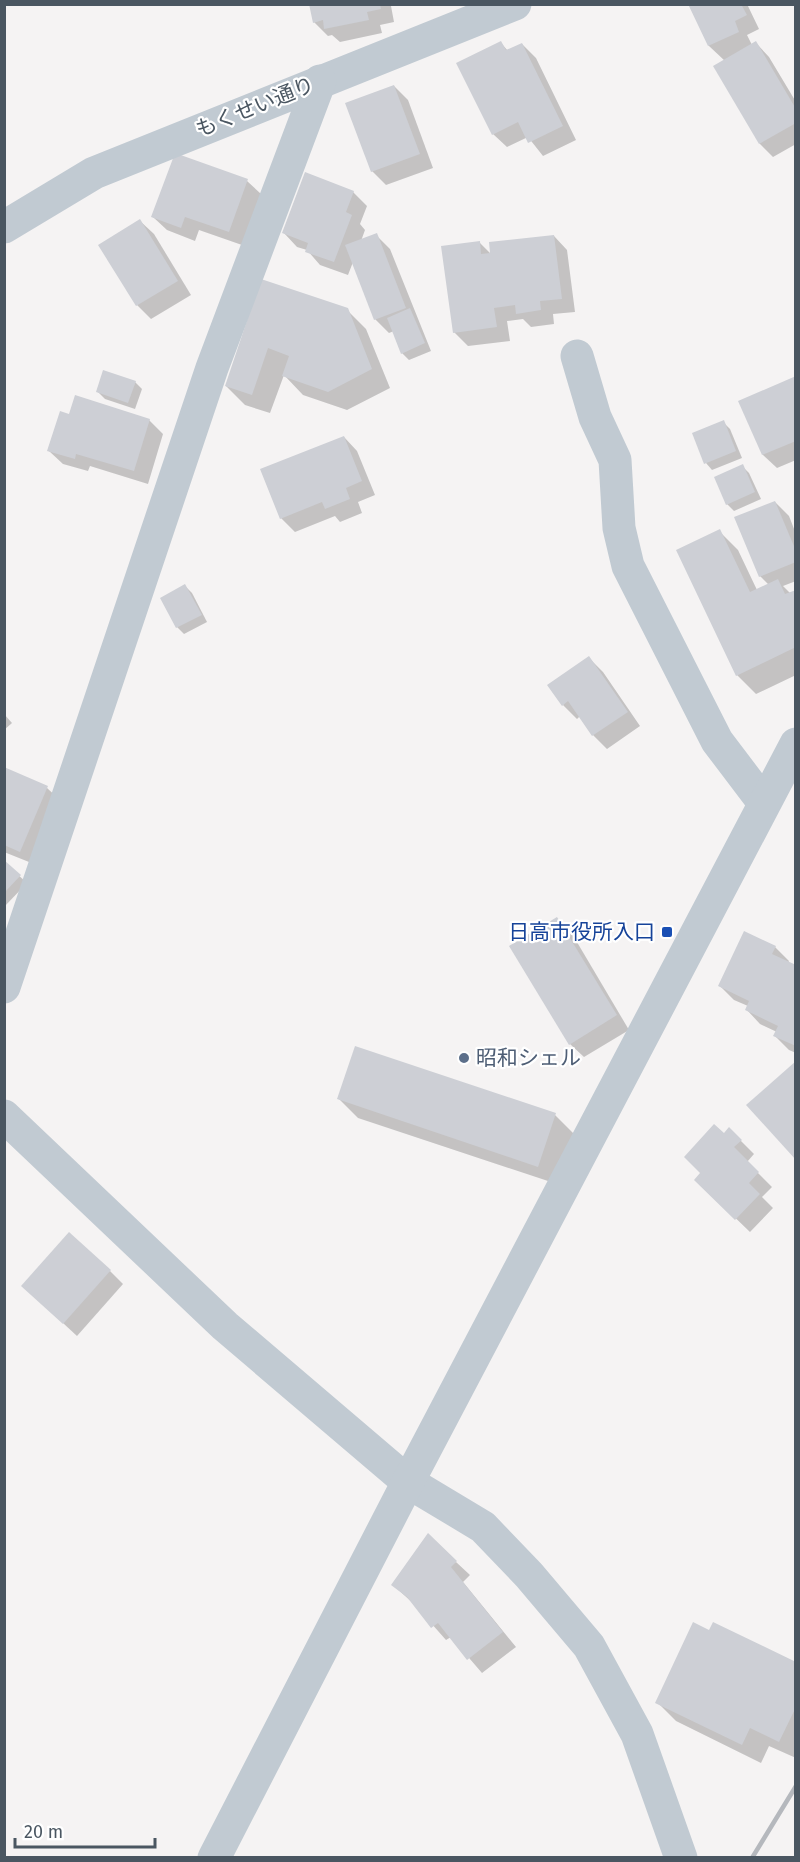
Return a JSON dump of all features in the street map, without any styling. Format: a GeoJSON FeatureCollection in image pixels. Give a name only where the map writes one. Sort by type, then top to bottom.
{"type":"FeatureCollection","features":[{"type":"Feature","properties":{"kind":"street","name":"もくせい通り"},"geometry":{"type":"LineString","coordinates":[[4,226],[94,172],[515,4]]}},
{"type":"Feature","properties":{"kind":"street"},"geometry":{"type":"LineString","coordinates":[[4,987],[212,368],[320,81]]}},
{"type":"Feature","properties":{"kind":"street"},"geometry":{"type":"LineString","coordinates":[[577,356],[595,417],[615,460],[619,528],[628,566],[717,741],[764,803]]}},
{"type":"Feature","properties":{"kind":"street"},"geometry":{"type":"LineString","coordinates":[[214,1857],[795,744]]}},
{"type":"Feature","properties":{"kind":"street"},"geometry":{"type":"LineString","coordinates":[[4,1116],[225,1326],[408,1482],[483,1527],[530,1575],[589,1646],[637,1734],[681,1857]]}},
{"type":"Feature","properties":{"kind":"building"},"geometry":{"type":"Polygon","coordinates":[[[309,4],[380,4],[381,9],[367,12],[369,20],[324,29],[323,20],[313,23],[309,4]]]}},
{"type":"Feature","properties":{"kind":"building"},"geometry":{"type":"Polygon","coordinates":[[[688,4],[741,4],[747,15],[735,21],[739,32],[708,46],[688,4]]]}},
{"type":"Feature","properties":{"kind":"building"},"geometry":{"type":"Polygon","coordinates":[[[501,41],[506,50],[522,43],[563,126],[528,143],[518,122],[492,135],[456,63],[501,41]]]}},
{"type":"Feature","properties":{"kind":"building"},"geometry":{"type":"Polygon","coordinates":[[[756,41],[796,109],[796,123],[759,144],[713,66],[756,41]]]}},
{"type":"Feature","properties":{"kind":"building"},"geometry":{"type":"Polygon","coordinates":[[[394,85],[420,154],[371,172],[345,103],[394,85]]]}},
{"type":"Feature","properties":{"kind":"building"},"geometry":{"type":"Polygon","coordinates":[[[175,153],[248,179],[229,232],[185,217],[181,228],[151,217],[175,153]]]}},
{"type":"Feature","properties":{"kind":"building"},"geometry":{"type":"Polygon","coordinates":[[[305,172],[354,191],[346,212],[352,215],[334,262],[305,252],[308,243],[282,233],[305,172]]]}},
{"type":"Feature","properties":{"kind":"building"},"geometry":{"type":"Polygon","coordinates":[[[140,219],[178,281],[136,306],[98,245],[140,219]]]}},
{"type":"Feature","properties":{"kind":"building"},"geometry":{"type":"Polygon","coordinates":[[[377,233],[406,308],[374,320],[345,245],[377,233]]]}},
{"type":"Feature","properties":{"kind":"building"},"geometry":{"type":"Polygon","coordinates":[[[554,235],[562,299],[540,301],[541,310],[516,314],[515,305],[494,308],[497,327],[453,333],[441,246],[480,241],[481,254],[490,253],[489,242],[554,235]]]}},
{"type":"Feature","properties":{"kind":"building"},"geometry":{"type":"Polygon","coordinates":[[[261,279],[348,308],[372,369],[328,392],[282,376],[289,356],[268,348],[252,395],[225,386],[261,279]]]}},
{"type":"Feature","properties":{"kind":"building"},"geometry":{"type":"Polygon","coordinates":[[[410,308],[425,343],[401,354],[387,318],[410,308]]]}},
{"type":"Feature","properties":{"kind":"building"},"geometry":{"type":"Polygon","coordinates":[[[103,370],[136,381],[128,403],[96,392],[103,370]]]}},
{"type":"Feature","properties":{"kind":"building"},"geometry":{"type":"Polygon","coordinates":[[[796,376],[796,441],[762,455],[738,401],[796,376]]]}},
{"type":"Feature","properties":{"kind":"building"},"geometry":{"type":"Polygon","coordinates":[[[75,395],[150,419],[134,471],[76,454],[75,459],[47,451],[60,411],[69,414],[75,395]]]}},
{"type":"Feature","properties":{"kind":"building"},"geometry":{"type":"Polygon","coordinates":[[[724,420],[736,451],[704,464],[692,433],[724,420]]]}},
{"type":"Feature","properties":{"kind":"building"},"geometry":{"type":"Polygon","coordinates":[[[344,436],[362,481],[346,488],[350,499],[325,509],[322,502],[280,519],[260,469],[344,436]]]}},
{"type":"Feature","properties":{"kind":"building"},"geometry":{"type":"Polygon","coordinates":[[[743,464],[755,492],[726,505],[714,477],[743,464]]]}},
{"type":"Feature","properties":{"kind":"building"},"geometry":{"type":"Polygon","coordinates":[[[775,501],[796,551],[796,562],[759,577],[734,517],[775,501]]]}},
{"type":"Feature","properties":{"kind":"building"},"geometry":{"type":"Polygon","coordinates":[[[720,529],[750,592],[778,579],[785,594],[796,590],[796,647],[736,676],[676,550],[720,529]]]}},
{"type":"Feature","properties":{"kind":"building"},"geometry":{"type":"Polygon","coordinates":[[[185,584],[202,615],[176,628],[160,598],[185,584]]]}},
{"type":"Feature","properties":{"kind":"building"},"geometry":{"type":"Polygon","coordinates":[[[589,656],[628,712],[592,736],[568,701],[562,706],[547,685],[589,656]]]}},
{"type":"Feature","properties":{"kind":"building"},"geometry":{"type":"Polygon","coordinates":[[[4,767],[48,786],[20,852],[4,845],[4,767]]]}},
{"type":"Feature","properties":{"kind":"building"},"geometry":{"type":"Polygon","coordinates":[[[4,860],[21,875],[4,893],[4,860]]]}},
{"type":"Feature","properties":{"kind":"building"},"geometry":{"type":"Polygon","coordinates":[[[557,917],[617,1015],[569,1045],[509,946],[557,917]]]}},
{"type":"Feature","properties":{"kind":"building"},"geometry":{"type":"Polygon","coordinates":[[[744,931],[776,946],[772,954],[796,965],[796,1046],[773,1036],[778,1026],[745,1010],[749,1001],[718,986],[744,931]]]}},
{"type":"Feature","properties":{"kind":"building"},"geometry":{"type":"Polygon","coordinates":[[[355,1046],[556,1113],[538,1167],[337,1099],[355,1046]]]}},
{"type":"Feature","properties":{"kind":"building"},"geometry":{"type":"Polygon","coordinates":[[[796,1061],[796,1160],[746,1105],[796,1061]]]}},
{"type":"Feature","properties":{"kind":"building"},"geometry":{"type":"Polygon","coordinates":[[[714,1124],[724,1133],[729,1127],[742,1140],[734,1147],[759,1172],[749,1183],[760,1194],[735,1220],[694,1180],[700,1173],[684,1157],[714,1124]]]}},
{"type":"Feature","properties":{"kind":"building"},"geometry":{"type":"Polygon","coordinates":[[[69,1232],[111,1270],[63,1324],[21,1286],[69,1232]]]}},
{"type":"Feature","properties":{"kind":"building"},"geometry":{"type":"Polygon","coordinates":[[[428,1533],[457,1561],[451,1567],[503,1632],[467,1660],[438,1623],[431,1628],[407,1597],[391,1585],[428,1533]]]}},
{"type":"Feature","properties":{"kind":"building"},"geometry":{"type":"Polygon","coordinates":[[[693,1622],[709,1630],[713,1622],[796,1662],[796,1707],[779,1742],[750,1728],[742,1745],[655,1703],[693,1622]]]}},
{"type":"Feature","properties":{"kind":"railway"},"geometry":{"type":"LineString","coordinates":[[752,1858],[796,1786]]}},
{"type":"Feature","properties":{"kind":"place","name":"日高市役所入口"},"geometry":{"type":"Point","coordinates":[667,932]}},
{"type":"Feature","properties":{"kind":"place","name":"昭和シェル"},"geometry":{"type":"Point","coordinates":[464,1058]}}]}
